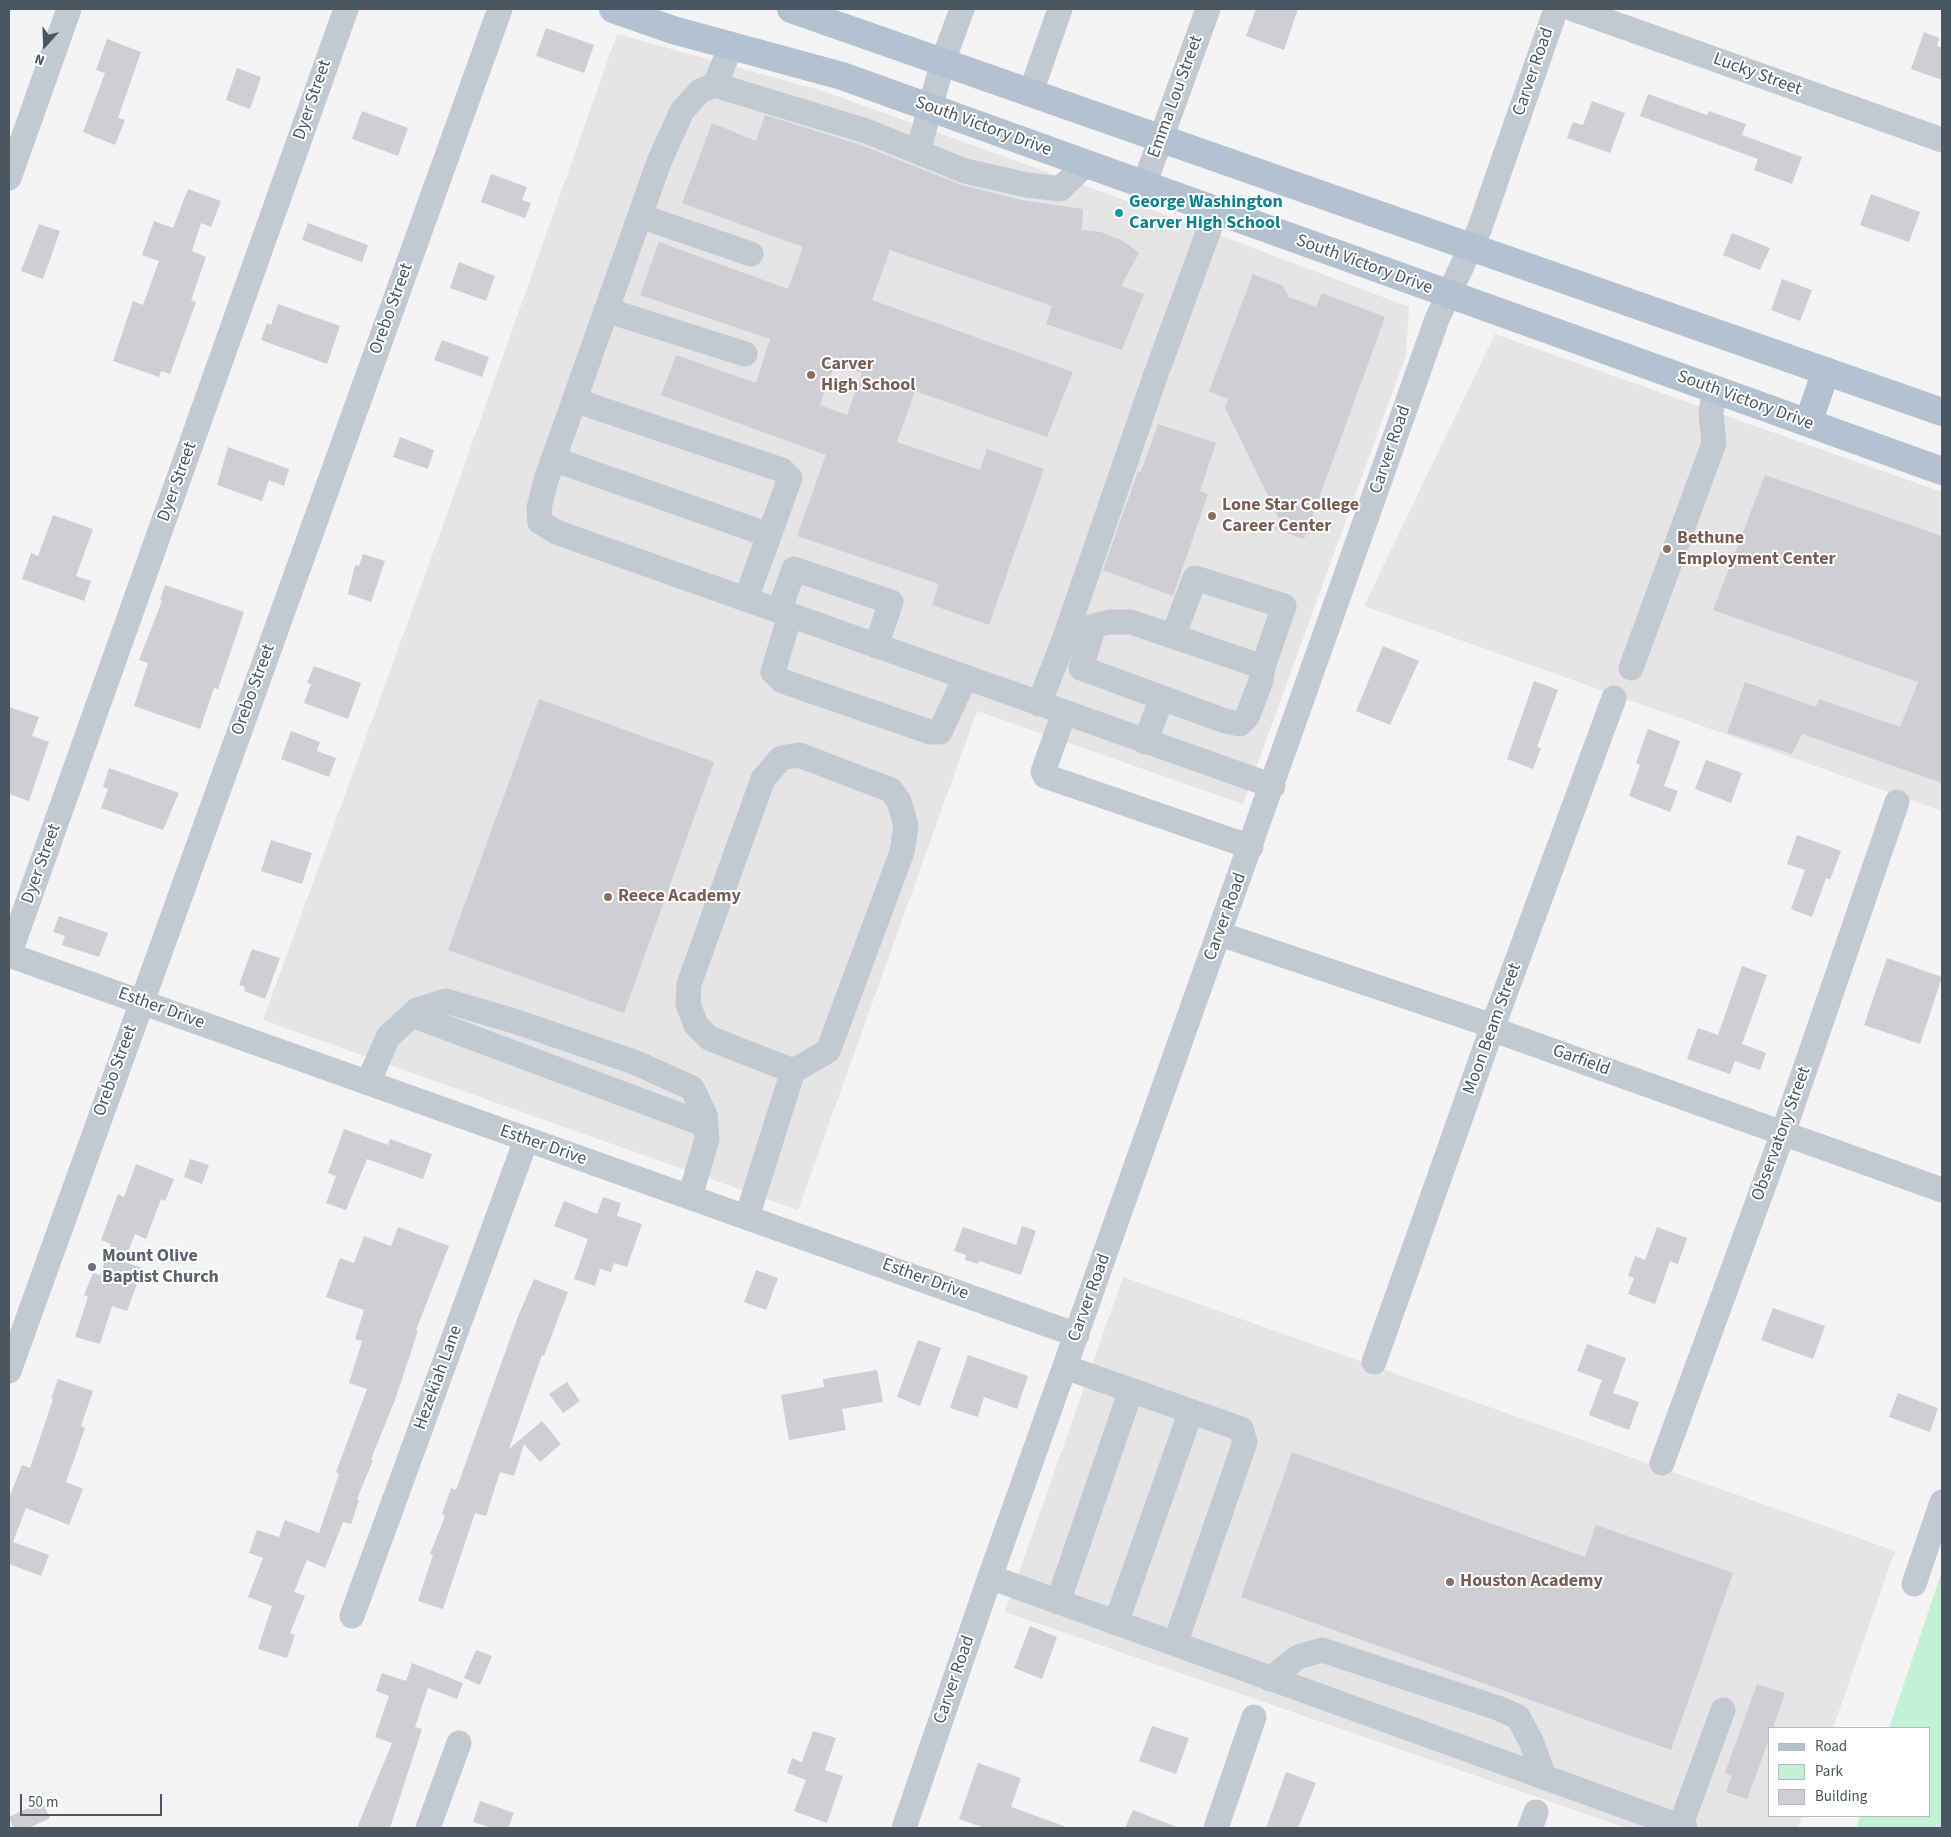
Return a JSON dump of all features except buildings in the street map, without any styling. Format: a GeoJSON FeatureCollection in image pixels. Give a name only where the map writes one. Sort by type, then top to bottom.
{"type":"FeatureCollection","features":[{"type":"Feature","properties":{"kind":"main road","name":"South Victory Drive"},"geometry":{"type":"LineString","coordinates":[[613,9],[673,30],[842,76],[1942,471]]}},
{"type":"Feature","properties":{"kind":"main road"},"geometry":{"type":"LineString","coordinates":[[791,9],[1942,412]]}},
{"type":"Feature","properties":{"kind":"main road"},"geometry":{"type":"LineString","coordinates":[[1808,423],[1826,371]]}},
{"type":"Feature","properties":{"kind":"street"},"geometry":{"type":"LineString","coordinates":[[9,178],[68,9]]}},
{"type":"Feature","properties":{"kind":"street","name":"Dyer Street"},"geometry":{"type":"LineString","coordinates":[[9,955],[346,9]]}},
{"type":"Feature","properties":{"kind":"street","name":"Orebo Street"},"geometry":{"type":"LineString","coordinates":[[9,1371],[500,9]]}},
{"type":"Feature","properties":{"kind":"street"},"geometry":{"type":"LineString","coordinates":[[918,152],[943,61],[962,9]]}},
{"type":"Feature","properties":{"kind":"street"},"geometry":{"type":"LineString","coordinates":[[1031,92],[1060,9]]}},
{"type":"Feature","properties":{"kind":"street","name":"Emma Lou Street"},"geometry":{"type":"LineString","coordinates":[[1144,185],[1208,9]]}},
{"type":"Feature","properties":{"kind":"street","name":"Carver Road"},"geometry":{"type":"LineString","coordinates":[[904,1828],[990,1577],[1251,847],[1437,319],[1471,246],[1556,9]]}},
{"type":"Feature","properties":{"kind":"street","name":"Lucky Street"},"geometry":{"type":"LineString","coordinates":[[1573,9],[1942,140]]}},
{"type":"Feature","properties":{"kind":"street"},"geometry":{"type":"LineString","coordinates":[[715,85],[731,46]]}},
{"type":"Feature","properties":{"kind":"street"},"geometry":{"type":"LineString","coordinates":[[1086,164],[1060,189],[965,171],[866,131],[715,85],[700,91],[682,111],[659,162],[553,459],[539,508],[540,522],[556,532],[1272,786]]}},
{"type":"Feature","properties":{"kind":"street"},"geometry":{"type":"LineString","coordinates":[[1039,704],[1064,640],[1157,370],[1216,211]]}},
{"type":"Feature","properties":{"kind":"street"},"geometry":{"type":"LineString","coordinates":[[640,216],[751,254]]}},
{"type":"Feature","properties":{"kind":"street"},"geometry":{"type":"LineString","coordinates":[[606,310],[745,354]]}},
{"type":"Feature","properties":{"kind":"street"},"geometry":{"type":"LineString","coordinates":[[1630,668],[1714,443],[1711,414],[1714,390]]}},
{"type":"Feature","properties":{"kind":"street"},"geometry":{"type":"LineString","coordinates":[[574,400],[782,470],[790,478],[746,599]]}},
{"type":"Feature","properties":{"kind":"street"},"geometry":{"type":"LineString","coordinates":[[553,459],[769,535]]}},
{"type":"Feature","properties":{"kind":"street"},"geometry":{"type":"LineString","coordinates":[[876,646],[891,602],[794,569],[773,672],[782,681],[930,732],[940,732],[966,678]]}},
{"type":"Feature","properties":{"kind":"street"},"geometry":{"type":"LineString","coordinates":[[1094,626],[1081,668],[1225,721],[1240,724],[1247,717],[1284,606],[1195,578],[1173,636]]}},
{"type":"Feature","properties":{"kind":"street"},"geometry":{"type":"LineString","coordinates":[[1064,640],[1080,629],[1109,622],[1131,622],[1263,666]]}},
{"type":"Feature","properties":{"kind":"street"},"geometry":{"type":"LineString","coordinates":[[1145,742],[1162,698]]}},
{"type":"Feature","properties":{"kind":"street","name":"Moon Beam Street"},"geometry":{"type":"LineString","coordinates":[[1374,1362],[1493,1026],[1614,698]]}},
{"type":"Feature","properties":{"kind":"street"},"geometry":{"type":"LineString","coordinates":[[1064,713],[1043,772],[1045,776],[1251,847]]}},
{"type":"Feature","properties":{"kind":"street"},"geometry":{"type":"LineString","coordinates":[[747,1217],[793,1071],[828,1051],[902,852],[906,826],[899,801],[891,790],[800,755],[781,758],[763,779],[689,984],[688,1004],[696,1025],[709,1038],[793,1071]]}},
{"type":"Feature","properties":{"kind":"street","name":"Observatory Street"},"geometry":{"type":"LineString","coordinates":[[1662,1463],[1783,1133],[1897,802]]}},
{"type":"Feature","properties":{"kind":"street","name":"Garfield"},"geometry":{"type":"LineString","coordinates":[[1220,934],[1493,1026],[1500,1032],[1942,1190]]}},
{"type":"Feature","properties":{"kind":"street","name":"Esther Drive"},"geometry":{"type":"LineString","coordinates":[[9,955],[1077,1335]]}},
{"type":"Feature","properties":{"kind":"street"},"geometry":{"type":"LineString","coordinates":[[368,1083],[388,1037],[417,1010],[446,1001],[514,1021],[634,1062],[692,1088],[705,1115],[707,1139],[690,1197]]}},
{"type":"Feature","properties":{"kind":"street"},"geometry":{"type":"LineString","coordinates":[[412,1014],[706,1125]]}},
{"type":"Feature","properties":{"kind":"street","name":"Hezekiah Lane"},"geometry":{"type":"LineString","coordinates":[[352,1616],[526,1140]]}},
{"type":"Feature","properties":{"kind":"street"},"geometry":{"type":"LineString","coordinates":[[1065,1367],[1240,1429],[1246,1442],[1175,1644]]}},
{"type":"Feature","properties":{"kind":"street"},"geometry":{"type":"LineString","coordinates":[[1058,1602],[1131,1390]]}},
{"type":"Feature","properties":{"kind":"street"},"geometry":{"type":"LineString","coordinates":[[1116,1623],[1191,1411]]}},
{"type":"Feature","properties":{"kind":"street"},"geometry":{"type":"LineString","coordinates":[[1914,1584],[1942,1502]]}},
{"type":"Feature","properties":{"kind":"street"},"geometry":{"type":"LineString","coordinates":[[990,1577],[1683,1827],[1723,1710]]}},
{"type":"Feature","properties":{"kind":"street"},"geometry":{"type":"LineString","coordinates":[[1270,1678],[1298,1657],[1322,1650],[1498,1708],[1518,1717],[1531,1741],[1544,1777]]}},
{"type":"Feature","properties":{"kind":"street"},"geometry":{"type":"LineString","coordinates":[[1216,1828],[1254,1717]]}},
{"type":"Feature","properties":{"kind":"street"},"geometry":{"type":"LineString","coordinates":[[428,1828],[459,1742]]}},
{"type":"Feature","properties":{"kind":"shaded area"},"geometry":{"type":"Polygon","coordinates":[[[617,34],[823,91],[1177,219],[1409,307],[1406,355],[1243,804],[977,711],[798,1210],[263,1020],[441,531],[617,34]]]}},
{"type":"Feature","properties":{"kind":"shaded area","name":"Bethune Employment Center"},"geometry":{"type":"Polygon","coordinates":[[[1495,334],[1942,492],[1942,811],[1364,606],[1495,334]]]}},
{"type":"Feature","properties":{"kind":"shaded area","name":"Houston Academy"},"geometry":{"type":"Polygon","coordinates":[[[1123,1277],[1895,1551],[1833,1727],[1768,1727],[1768,1817],[1802,1817],[1798,1828],[1626,1828],[1005,1612],[1123,1277]]]}},
{"type":"Feature","properties":{"kind":"green space"},"geometry":{"type":"Polygon","coordinates":[[[1942,1571],[1942,1828],[1856,1828],[1860,1817],[1931,1817],[1931,1727],[1889,1727],[1942,1571]]]}},
{"type":"Feature","properties":{"kind":"place","name":"George Washington Carver High School"},"geometry":{"type":"Point","coordinates":[1119,213]}},
{"type":"Feature","properties":{"kind":"place","name":"Carver High School"},"geometry":{"type":"Point","coordinates":[811,375]}},
{"type":"Feature","properties":{"kind":"place","name":"Lone Star College Career Center"},"geometry":{"type":"Point","coordinates":[1212,516]}},
{"type":"Feature","properties":{"kind":"place","name":"Bethune Employment Center"},"geometry":{"type":"Point","coordinates":[1667,549]}},
{"type":"Feature","properties":{"kind":"place","name":"Reece Academy"},"geometry":{"type":"Point","coordinates":[608,897]}},
{"type":"Feature","properties":{"kind":"place","name":"Mount Olive Baptist Church"},"geometry":{"type":"Point","coordinates":[92,1267]}},
{"type":"Feature","properties":{"kind":"place","name":"Houston Academy"},"geometry":{"type":"Point","coordinates":[1450,1582]}}]}
